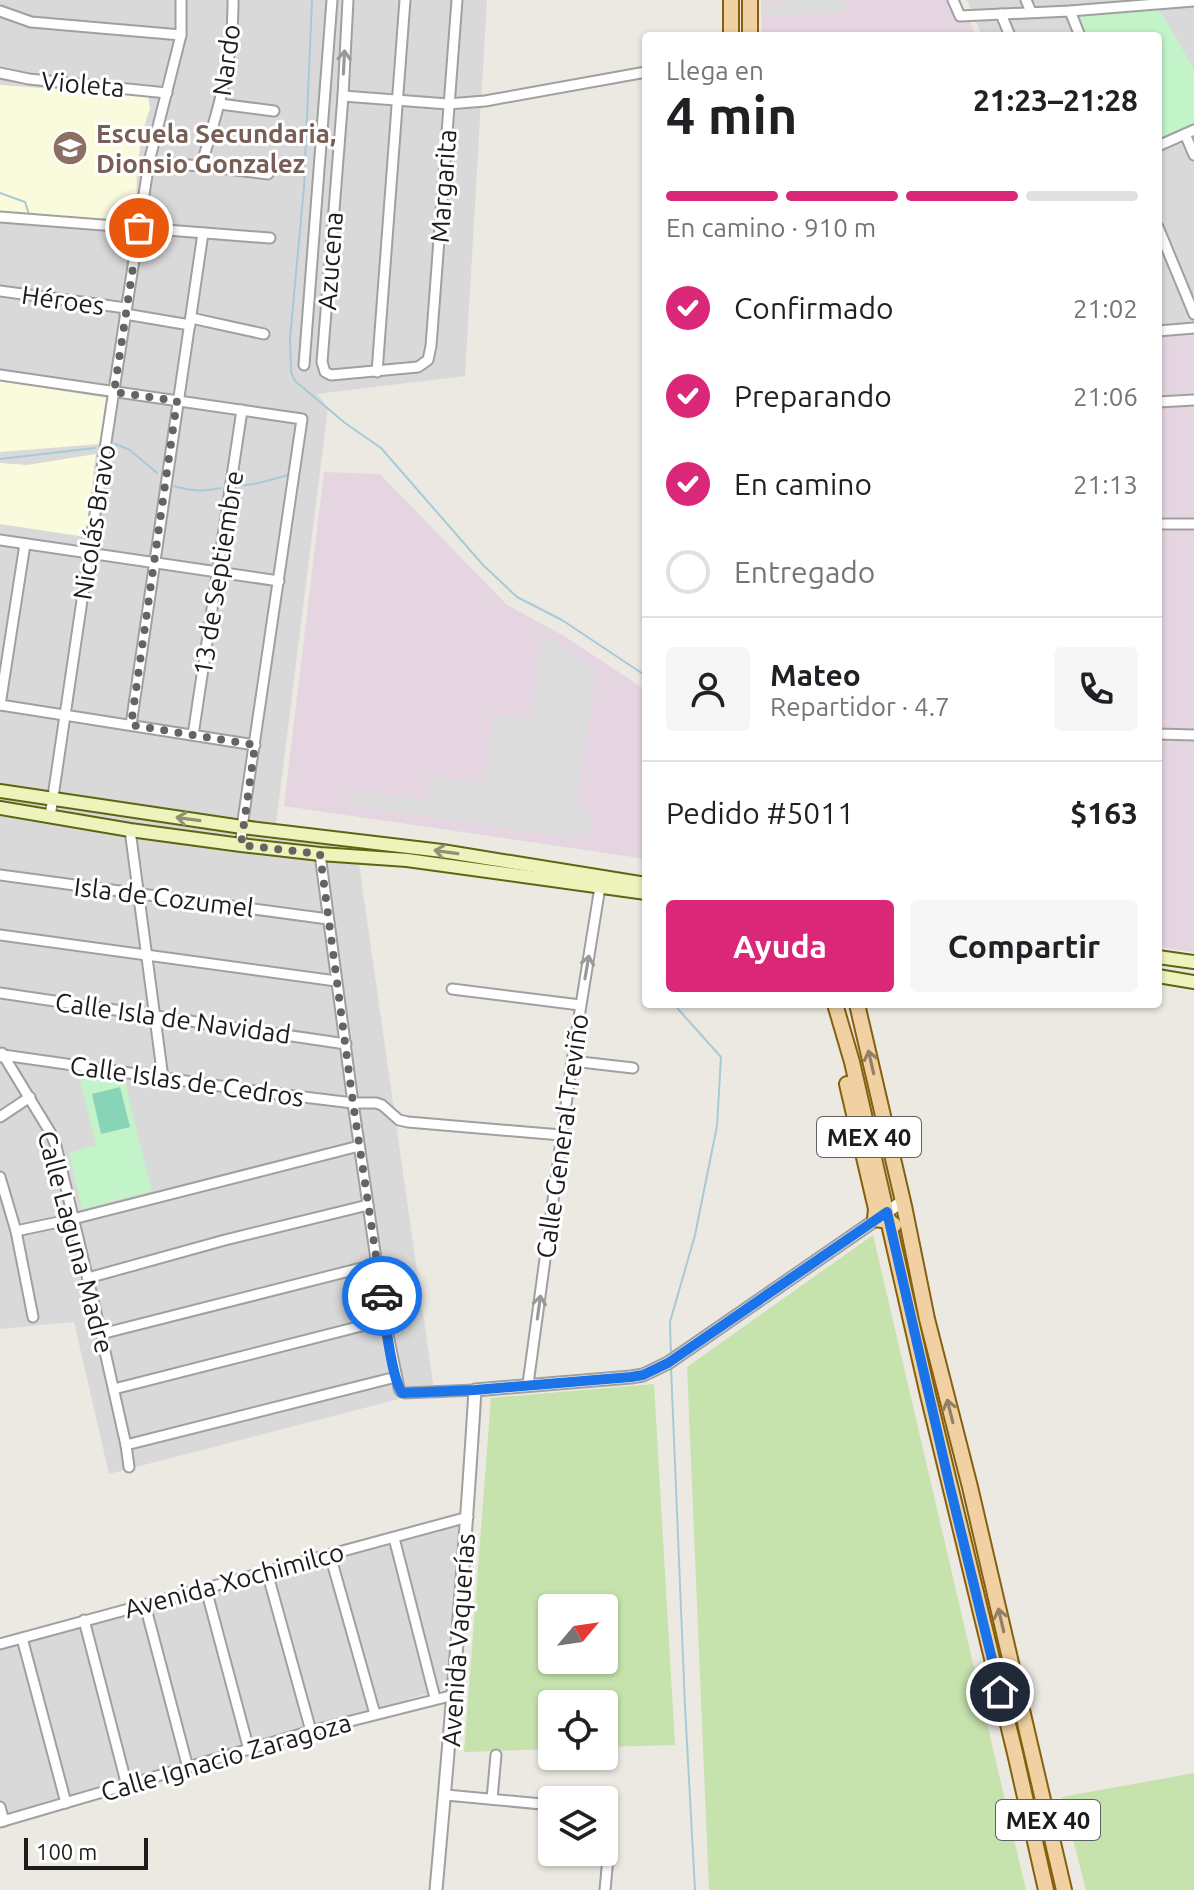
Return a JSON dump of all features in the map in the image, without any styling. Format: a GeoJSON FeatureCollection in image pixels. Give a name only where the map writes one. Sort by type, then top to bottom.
{"type":"FeatureCollection","features":[{"type":"Feature","properties":{"kind":"main road"},"geometry":{"type":"LineString","coordinates":[[731,0],[731,32]]}},
{"type":"Feature","properties":{"kind":"main road"},"geometry":{"type":"LineString","coordinates":[[750,0],[750,32]]}},
{"type":"Feature","properties":{"kind":"main road"},"geometry":{"type":"LineString","coordinates":[[0,791],[242,827],[442,851],[642,883]]}},
{"type":"Feature","properties":{"kind":"main road"},"geometry":{"type":"LineString","coordinates":[[0,808],[241,845],[407,860],[642,892]]}},
{"type":"Feature","properties":{"kind":"main road"},"geometry":{"type":"LineString","coordinates":[[1162,958],[1194,962]]}},
{"type":"Feature","properties":{"kind":"main road"},"geometry":{"type":"LineString","coordinates":[[1162,977],[1194,982]]}},
{"type":"Feature","properties":{"kind":"main road"},"geometry":{"type":"LineString","coordinates":[[836,1008],[852,1062],[846,1071],[848,1086],[876,1209],[894,1225],[898,1233],[918,1307],[927,1319]]}},
{"type":"Feature","properties":{"kind":"main road","name":"MEX 40"},"geometry":{"type":"LineString","coordinates":[[858,1008],[927,1319],[970,1487],[1064,1890]]}},
{"type":"Feature","properties":{"kind":"main road","name":"MEX 40"},"geometry":{"type":"LineString","coordinates":[[884,1217],[1047,1886]]}},
{"type":"Feature","properties":{"kind":"street","name":"Nicolás Bravo"},"geometry":{"type":"LineString","coordinates":[[50,817],[149,162],[181,35],[181,0]]}},
{"type":"Feature","properties":{"kind":"street","name":"Nardo"},"geometry":{"type":"LineString","coordinates":[[201,166],[227,75],[233,0]]}},
{"type":"Feature","properties":{"kind":"street"},"geometry":{"type":"LineString","coordinates":[[304,365],[332,0]]}},
{"type":"Feature","properties":{"kind":"street","name":"Azucena"},"geometry":{"type":"LineString","coordinates":[[348,0],[323,369],[327,374],[418,367]]}},
{"type":"Feature","properties":{"kind":"street"},"geometry":{"type":"LineString","coordinates":[[377,372],[405,0]]}},
{"type":"Feature","properties":{"kind":"street","name":"Margarita"},"geometry":{"type":"LineString","coordinates":[[418,367],[428,360],[431,346],[457,0]]}},
{"type":"Feature","properties":{"kind":"street"},"geometry":{"type":"LineString","coordinates":[[953,0],[960,16],[1070,11],[1096,4],[1194,1]]}},
{"type":"Feature","properties":{"kind":"street"},"geometry":{"type":"LineString","coordinates":[[1026,0],[1031,12]]}},
{"type":"Feature","properties":{"kind":"street"},"geometry":{"type":"LineString","coordinates":[[0,11],[31,22],[181,35]]}},
{"type":"Feature","properties":{"kind":"street"},"geometry":{"type":"LineString","coordinates":[[1070,11],[1078,32]]}},
{"type":"Feature","properties":{"kind":"street"},"geometry":{"type":"LineString","coordinates":[[1001,14],[1008,32]]}},
{"type":"Feature","properties":{"kind":"street"},"geometry":{"type":"LineString","coordinates":[[331,18],[347,19]]}},
{"type":"Feature","properties":{"kind":"street","name":"Violeta"},"geometry":{"type":"LineString","coordinates":[[0,73],[29,79],[167,93]]}},
{"type":"Feature","properties":{"kind":"street"},"geometry":{"type":"LineString","coordinates":[[343,96],[448,104],[485,101],[642,73]]}},
{"type":"Feature","properties":{"kind":"street"},"geometry":{"type":"LineString","coordinates":[[220,104],[274,111]]}},
{"type":"Feature","properties":{"kind":"street"},"geometry":{"type":"LineString","coordinates":[[1162,144],[1189,132],[1194,155]]}},
{"type":"Feature","properties":{"kind":"street"},"geometry":{"type":"LineString","coordinates":[[149,162],[268,174]]}},
{"type":"Feature","properties":{"kind":"street"},"geometry":{"type":"LineString","coordinates":[[0,217],[270,238]]}},
{"type":"Feature","properties":{"kind":"street"},"geometry":{"type":"LineString","coordinates":[[131,725],[203,233]]}},
{"type":"Feature","properties":{"kind":"street"},"geometry":{"type":"LineString","coordinates":[[1162,237],[1194,314]]}},
{"type":"Feature","properties":{"kind":"street","name":"Héroes"},"geometry":{"type":"LineString","coordinates":[[0,291],[264,334]]}},
{"type":"Feature","properties":{"kind":"street"},"geometry":{"type":"LineString","coordinates":[[1162,331],[1194,328]]}},
{"type":"Feature","properties":{"kind":"street"},"geometry":{"type":"LineString","coordinates":[[308,333],[324,335]]}},
{"type":"Feature","properties":{"kind":"street"},"geometry":{"type":"LineString","coordinates":[[0,375],[302,419],[241,845]]}},
{"type":"Feature","properties":{"kind":"street"},"geometry":{"type":"LineString","coordinates":[[1162,402],[1194,400]]}},
{"type":"Feature","properties":{"kind":"street","name":"13 de Septiembre"},"geometry":{"type":"LineString","coordinates":[[193,735],[242,410]]}},
{"type":"Feature","properties":{"kind":"street"},"geometry":{"type":"LineString","coordinates":[[1162,524],[1194,524]]}},
{"type":"Feature","properties":{"kind":"street"},"geometry":{"type":"LineString","coordinates":[[0,540],[279,581]]}},
{"type":"Feature","properties":{"kind":"street"},"geometry":{"type":"LineString","coordinates":[[25,544],[0,705],[255,745]]}},
{"type":"Feature","properties":{"kind":"street"},"geometry":{"type":"LineString","coordinates":[[1162,734],[1194,735]]}},
{"type":"Feature","properties":{"kind":"street"},"geometry":{"type":"LineString","coordinates":[[130,830],[163,1078]]}},
{"type":"Feature","properties":{"kind":"street"},"geometry":{"type":"LineString","coordinates":[[320,854],[385,1320],[402,1393],[631,1377],[652,1371],[884,1217],[903,1201]]}},
{"type":"Feature","properties":{"kind":"street","name":"Isla de Cozumel"},"geometry":{"type":"LineString","coordinates":[[0,875],[328,919]]}},
{"type":"Feature","properties":{"kind":"street","name":"Calle General Treviño"},"geometry":{"type":"LineString","coordinates":[[528,1384],[561,1135],[600,887]]}},
{"type":"Feature","properties":{"kind":"street"},"geometry":{"type":"LineString","coordinates":[[0,935],[336,981]]}},
{"type":"Feature","properties":{"kind":"street"},"geometry":{"type":"LineString","coordinates":[[452,989],[580,1005]]}},
{"type":"Feature","properties":{"kind":"street","name":"Calle Isla de Navidad"},"geometry":{"type":"LineString","coordinates":[[0,993],[346,1044]]}},
{"type":"Feature","properties":{"kind":"street","name":"Calle Islas de Cedros"},"geometry":{"type":"LineString","coordinates":[[1,1054],[382,1105],[399,1120],[408,1122],[561,1135]]}},
{"type":"Feature","properties":{"kind":"street","name":"Calle Laguna Madre"},"geometry":{"type":"LineString","coordinates":[[1,1054],[30,1097],[56,1146],[114,1389],[129,1467]]}},
{"type":"Feature","properties":{"kind":"street"},"geometry":{"type":"LineString","coordinates":[[572,1061],[633,1068]]}},
{"type":"Feature","properties":{"kind":"street"},"geometry":{"type":"LineString","coordinates":[[0,1117],[30,1097]]}},
{"type":"Feature","properties":{"kind":"street"},"geometry":{"type":"LineString","coordinates":[[16,1231],[359,1146]]}},
{"type":"Feature","properties":{"kind":"street"},"geometry":{"type":"LineString","coordinates":[[0,1177],[16,1231],[33,1317]]}},
{"type":"Feature","properties":{"kind":"street"},"geometry":{"type":"LineString","coordinates":[[88,1278],[368,1205]]}},
{"type":"Feature","properties":{"kind":"street"},"geometry":{"type":"LineString","coordinates":[[101,1334],[377,1264]]}},
{"type":"Feature","properties":{"kind":"street"},"geometry":{"type":"LineString","coordinates":[[114,1389],[385,1320]]}},
{"type":"Feature","properties":{"kind":"street"},"geometry":{"type":"LineString","coordinates":[[126,1445],[396,1377]]}},
{"type":"Feature","properties":{"kind":"street","name":"Avenida Vaquerías"},"geometry":{"type":"LineString","coordinates":[[436,1890],[468,1517],[475,1390]]}},
{"type":"Feature","properties":{"kind":"street","name":"Avenida Xochimilco"},"geometry":{"type":"LineString","coordinates":[[0,1644],[468,1517]]}},
{"type":"Feature","properties":{"kind":"street"},"geometry":{"type":"LineString","coordinates":[[394,1538],[435,1698]]}},
{"type":"Feature","properties":{"kind":"street"},"geometry":{"type":"LineString","coordinates":[[330,1555],[375,1714]]}},
{"type":"Feature","properties":{"kind":"street"},"geometry":{"type":"LineString","coordinates":[[267,1572],[311,1731]]}},
{"type":"Feature","properties":{"kind":"street"},"geometry":{"type":"LineString","coordinates":[[206,1589],[249,1750]]}},
{"type":"Feature","properties":{"kind":"street"},"geometry":{"type":"LineString","coordinates":[[145,1605],[188,1768]]}},
{"type":"Feature","properties":{"kind":"street"},"geometry":{"type":"LineString","coordinates":[[84,1620],[127,1786]]}},
{"type":"Feature","properties":{"kind":"street"},"geometry":{"type":"LineString","coordinates":[[22,1638],[66,1803]]}},
{"type":"Feature","properties":{"kind":"street","name":"Calle Ignacio Zaragoza"},"geometry":{"type":"LineString","coordinates":[[2,1822],[311,1731],[454,1695]]}},
{"type":"Feature","properties":{"kind":"street"},"geometry":{"type":"LineString","coordinates":[[492,1799],[496,1755]]}},
{"type":"Feature","properties":{"kind":"street"},"geometry":{"type":"LineString","coordinates":[[446,1795],[538,1804]]}},
{"type":"Feature","properties":{"kind":"street"},"geometry":{"type":"LineString","coordinates":[[0,1807],[2,1822]]}},
{"type":"Feature","properties":{"kind":"street"},"geometry":{"type":"LineString","coordinates":[[605,1890],[607,1866]]}},
{"type":"Feature","properties":{"kind":"shaded area"},"geometry":{"type":"Polygon","coordinates":[[[0,0],[487,0],[465,376],[317,394],[328,407],[275,832],[356,843],[434,1390],[109,1474],[74,1322],[0,1329],[0,0]]]}},
{"type":"Feature","properties":{"kind":"shaded area"},"geometry":{"type":"Polygon","coordinates":[[[761,0],[960,0],[974,32],[762,32],[761,0]]]}},
{"type":"Feature","properties":{"kind":"shaded area"},"geometry":{"type":"Polygon","coordinates":[[[779,0],[844,0],[847,12],[761,16],[761,4],[779,3],[779,0]]]}},
{"type":"Feature","properties":{"kind":"shaded area"},"geometry":{"type":"Polygon","coordinates":[[[967,0],[1194,0],[1194,325],[1162,328],[1162,32],[980,32],[967,0]]]}},
{"type":"Feature","properties":{"kind":"shaded area","name":"Escuela Secundaria, Dionsio Gonzalez"},"geometry":{"type":"Polygon","coordinates":[[[0,85],[148,96],[150,108],[137,166],[136,222],[0,213],[0,85]]]}},
{"type":"Feature","properties":{"kind":"shaded area"},"geometry":{"type":"Polygon","coordinates":[[[1194,334],[1194,952],[1162,948],[1162,337],[1194,334]]]}},
{"type":"Feature","properties":{"kind":"shaded area"},"geometry":{"type":"Polygon","coordinates":[[[0,381],[106,398],[100,444],[0,452],[0,381]]]}},
{"type":"Feature","properties":{"kind":"shaded area"},"geometry":{"type":"Polygon","coordinates":[[[96,454],[86,537],[0,524],[0,463],[27,465],[96,454]]]}},
{"type":"Feature","properties":{"kind":"shaded area"},"geometry":{"type":"Polygon","coordinates":[[[324,472],[380,474],[507,605],[564,636],[642,687],[642,858],[284,806],[324,472]]]}},
{"type":"Feature","properties":{"kind":"shaded area"},"geometry":{"type":"Polygon","coordinates":[[[543,635],[596,670],[576,802],[589,811],[590,827],[585,834],[575,838],[348,805],[355,793],[363,791],[425,800],[431,776],[483,783],[493,715],[531,718],[543,635]]]}},
{"type":"Feature","properties":{"kind":"shaded area"},"geometry":{"type":"Polygon","coordinates":[[[460,1522],[450,1687],[0,1820],[0,1640],[229,1587],[460,1522]]]}},
{"type":"Feature","properties":{"kind":"green space"},"geometry":{"type":"Polygon","coordinates":[[[1156,4],[1194,69],[1194,130],[1166,142],[1162,134],[1162,32],[1078,32],[1070,11],[1156,4]]]}},
{"type":"Feature","properties":{"kind":"green space"},"geometry":{"type":"Polygon","coordinates":[[[78,1070],[123,1074],[152,1191],[82,1209],[69,1153],[96,1145],[78,1070]]]}},
{"type":"Feature","properties":{"kind":"green space"},"geometry":{"type":"Polygon","coordinates":[[[120,1087],[130,1127],[101,1134],[92,1094],[120,1087]]]}},
{"type":"Feature","properties":{"kind":"green space"},"geometry":{"type":"Polygon","coordinates":[[[873,1235],[1026,1890],[709,1890],[687,1367],[873,1235]]]}},
{"type":"Feature","properties":{"kind":"green space"},"geometry":{"type":"Polygon","coordinates":[[[654,1384],[675,1745],[618,1747],[618,1690],[538,1690],[538,1749],[464,1752],[491,1398],[654,1384]]]}},
{"type":"Feature","properties":{"kind":"green space"},"geometry":{"type":"Polygon","coordinates":[[[1194,1773],[1194,1890],[1086,1890],[1062,1797],[1194,1773]]]}},
{"type":"Feature","properties":{"kind":"waterway"},"geometry":{"type":"LineString","coordinates":[[312,0],[304,187],[290,338],[291,372],[295,381],[345,423],[381,448],[483,565],[517,597],[562,620],[642,673]]}},
{"type":"Feature","properties":{"kind":"waterway"},"geometry":{"type":"LineString","coordinates":[[0,193],[25,202],[29,214]]}},
{"type":"Feature","properties":{"kind":"waterway"},"geometry":{"type":"LineString","coordinates":[[115,444],[130,450],[157,473]]}},
{"type":"Feature","properties":{"kind":"waterway"},"geometry":{"type":"LineString","coordinates":[[0,459],[95,448]]}},
{"type":"Feature","properties":{"kind":"waterway"},"geometry":{"type":"LineString","coordinates":[[240,486],[288,475]]}},
{"type":"Feature","properties":{"kind":"waterway"},"geometry":{"type":"LineString","coordinates":[[174,486],[198,490],[221,488]]}},
{"type":"Feature","properties":{"kind":"waterway"},"geometry":{"type":"LineString","coordinates":[[671,1357],[670,1322],[695,1235],[717,1126],[721,1057],[678,1008]]}},
{"type":"Feature","properties":{"kind":"waterway"},"geometry":{"type":"LineString","coordinates":[[671,1367],[695,1890]]}},
{"type":"Feature","properties":{"kind":"way so far"},"geometry":{"type":"LineString","coordinates":[[139,228],[114,392],[177,401],[131,725],[255,745],[241,845],[320,854],[382,1296]]}},
{"type":"Feature","properties":{"kind":"place","name":"Escuela Secundaria, Dionsio Gonzalez"},"geometry":{"type":"Point","coordinates":[70,148]}},
{"type":"Feature","properties":{"kind":"route"},"geometry":{"type":"LineString","coordinates":[[382,1296],[396,1377],[402,1393],[631,1377],[668,1363],[887,1212],[1000,1692]]}}]}
